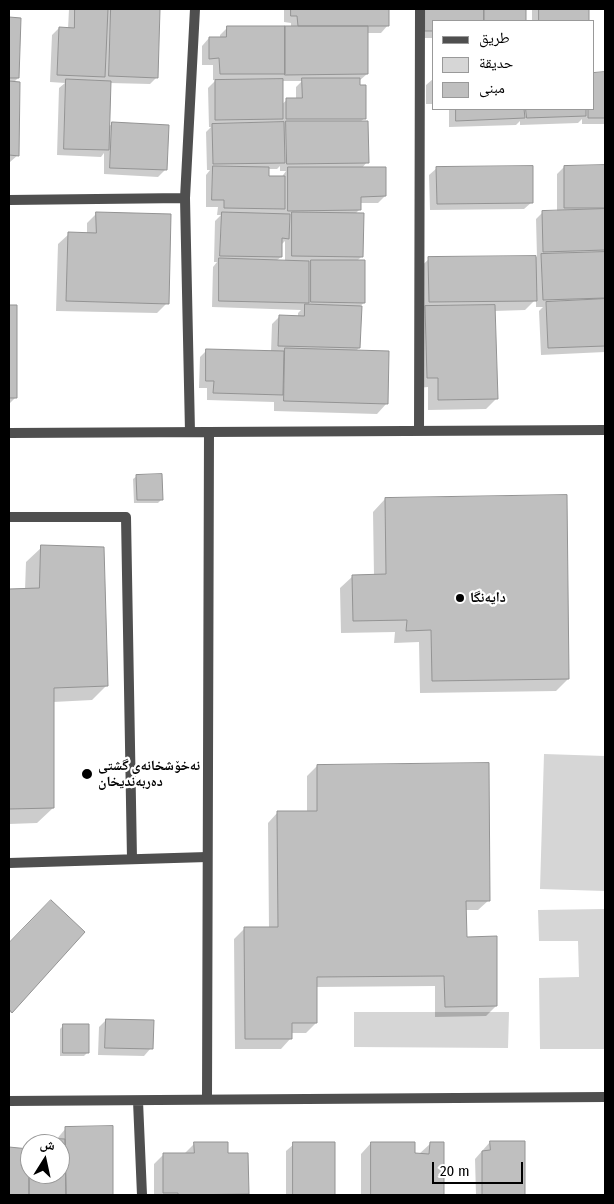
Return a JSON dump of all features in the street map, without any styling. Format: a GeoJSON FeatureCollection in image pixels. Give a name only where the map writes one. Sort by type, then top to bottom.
{"type":"FeatureCollection","features":[{"type":"Feature","properties":{"kind":"street"},"geometry":{"type":"LineString","coordinates":[[190,432],[185,198],[195,9]]}},
{"type":"Feature","properties":{"kind":"street"},"geometry":{"type":"LineString","coordinates":[[419,431],[420,9]]}},
{"type":"Feature","properties":{"kind":"street"},"geometry":{"type":"LineString","coordinates":[[9,200],[185,198]]}},
{"type":"Feature","properties":{"kind":"street"},"geometry":{"type":"LineString","coordinates":[[9,433],[605,430]]}},
{"type":"Feature","properties":{"kind":"street"},"geometry":{"type":"LineString","coordinates":[[207,1099],[210,432]]}},
{"type":"Feature","properties":{"kind":"street"},"geometry":{"type":"LineString","coordinates":[[9,517],[126,517],[132,859]]}},
{"type":"Feature","properties":{"kind":"street"},"geometry":{"type":"LineString","coordinates":[[9,863],[207,856]]}},
{"type":"Feature","properties":{"kind":"street"},"geometry":{"type":"LineString","coordinates":[[9,1101],[605,1097]]}},
{"type":"Feature","properties":{"kind":"street"},"geometry":{"type":"LineString","coordinates":[[138,1101],[142,1195]]}},
{"type":"Feature","properties":{"kind":"green space"},"geometry":{"type":"Polygon","coordinates":[[[544,754],[605,756],[605,891],[540,889],[544,754]]]}},
{"type":"Feature","properties":{"kind":"green space"},"geometry":{"type":"Polygon","coordinates":[[[605,909],[605,1049],[540,1049],[539,978],[579,977],[578,941],[539,941],[538,910],[605,909]]]}},
{"type":"Feature","properties":{"kind":"green space"},"geometry":{"type":"Polygon","coordinates":[[[354,1012],[509,1012],[508,1048],[354,1047],[354,1012]]]}},
{"type":"Feature","properties":{"kind":"building"},"geometry":{"type":"Polygon","coordinates":[[[75,9],[108,9],[105,77],[57,75],[59,27],[74,28],[75,9]]]}},
{"type":"Feature","properties":{"kind":"building"},"geometry":{"type":"Polygon","coordinates":[[[111,9],[160,9],[158,78],[109,76],[111,9]]]}},
{"type":"Feature","properties":{"kind":"building"},"geometry":{"type":"Polygon","coordinates":[[[291,9],[389,9],[389,26],[298,26],[297,16],[291,16],[291,9]]]}},
{"type":"Feature","properties":{"kind":"building"},"geometry":{"type":"Polygon","coordinates":[[[425,9],[484,9],[484,20],[432,20],[432,31],[425,31],[425,9]]]}},
{"type":"Feature","properties":{"kind":"building"},"geometry":{"type":"Polygon","coordinates":[[[484,9],[526,9],[526,20],[484,20],[484,9]]]}},
{"type":"Feature","properties":{"kind":"building"},"geometry":{"type":"Polygon","coordinates":[[[539,9],[589,9],[589,20],[539,20],[539,9]]]}},
{"type":"Feature","properties":{"kind":"building"},"geometry":{"type":"Polygon","coordinates":[[[9,17],[21,18],[19,78],[9,78],[9,17]]]}},
{"type":"Feature","properties":{"kind":"building"},"geometry":{"type":"Polygon","coordinates":[[[227,26],[285,26],[285,74],[220,74],[219,58],[209,59],[209,37],[226,37],[227,26]]]}},
{"type":"Feature","properties":{"kind":"building"},"geometry":{"type":"Polygon","coordinates":[[[285,26],[368,26],[368,74],[285,75],[285,26]]]}},
{"type":"Feature","properties":{"kind":"building"},"geometry":{"type":"Polygon","coordinates":[[[605,72],[605,118],[588,118],[588,110],[594,110],[594,73],[605,72]]]}},
{"type":"Feature","properties":{"kind":"building"},"geometry":{"type":"Polygon","coordinates":[[[302,78],[360,78],[360,85],[366,85],[366,119],[286,119],[286,98],[302,98],[302,78]]]}},
{"type":"Feature","properties":{"kind":"building"},"geometry":{"type":"Polygon","coordinates":[[[66,79],[111,81],[109,150],[64,149],[66,79]]]}},
{"type":"Feature","properties":{"kind":"building"},"geometry":{"type":"Polygon","coordinates":[[[283,79],[283,119],[215,120],[215,80],[283,79]]]}},
{"type":"Feature","properties":{"kind":"building"},"geometry":{"type":"Polygon","coordinates":[[[9,81],[20,82],[19,156],[9,155],[9,81]]]}},
{"type":"Feature","properties":{"kind":"building"},"geometry":{"type":"Polygon","coordinates":[[[456,110],[524,110],[525,118],[456,121],[456,110]]]}},
{"type":"Feature","properties":{"kind":"building"},"geometry":{"type":"Polygon","coordinates":[[[526,110],[586,110],[586,116],[527,118],[526,110]]]}},
{"type":"Feature","properties":{"kind":"building"},"geometry":{"type":"Polygon","coordinates":[[[286,121],[368,121],[369,163],[287,164],[286,121]]]}},
{"type":"Feature","properties":{"kind":"building"},"geometry":{"type":"Polygon","coordinates":[[[112,122],[169,125],[167,170],[110,168],[112,122]]]}},
{"type":"Feature","properties":{"kind":"building"},"geometry":{"type":"Polygon","coordinates":[[[284,122],[285,163],[213,164],[212,124],[284,122]]]}},
{"type":"Feature","properties":{"kind":"building"},"geometry":{"type":"Polygon","coordinates":[[[605,165],[605,208],[564,208],[564,166],[605,165]]]}},
{"type":"Feature","properties":{"kind":"building"},"geometry":{"type":"Polygon","coordinates":[[[213,166],[269,167],[269,176],[285,176],[285,209],[224,208],[224,200],[212,200],[213,166]]]}},
{"type":"Feature","properties":{"kind":"building"},"geometry":{"type":"Polygon","coordinates":[[[533,166],[533,203],[437,204],[436,167],[533,166]]]}},
{"type":"Feature","properties":{"kind":"building"},"geometry":{"type":"Polygon","coordinates":[[[288,167],[386,167],[386,196],[361,197],[361,210],[288,211],[288,167]]]}},
{"type":"Feature","properties":{"kind":"building"},"geometry":{"type":"Polygon","coordinates":[[[605,209],[605,250],[543,252],[542,211],[605,209]]]}},
{"type":"Feature","properties":{"kind":"building"},"geometry":{"type":"Polygon","coordinates":[[[96,212],[171,214],[169,304],[66,301],[68,232],[96,233],[96,212]]]}},
{"type":"Feature","properties":{"kind":"building"},"geometry":{"type":"Polygon","coordinates":[[[222,212],[290,214],[289,239],[282,238],[282,257],[220,256],[222,212]]]}},
{"type":"Feature","properties":{"kind":"building"},"geometry":{"type":"Polygon","coordinates":[[[292,212],[364,213],[363,257],[292,256],[292,212]]]}},
{"type":"Feature","properties":{"kind":"building"},"geometry":{"type":"Polygon","coordinates":[[[605,252],[605,298],[543,300],[541,254],[605,252]]]}},
{"type":"Feature","properties":{"kind":"building"},"geometry":{"type":"Polygon","coordinates":[[[536,256],[537,301],[429,302],[428,257],[536,256]]]}},
{"type":"Feature","properties":{"kind":"building"},"geometry":{"type":"Polygon","coordinates":[[[219,258],[309,261],[309,303],[219,301],[219,258]]]}},
{"type":"Feature","properties":{"kind":"building"},"geometry":{"type":"Polygon","coordinates":[[[311,260],[365,260],[365,303],[311,302],[311,260]]]}},
{"type":"Feature","properties":{"kind":"building"},"geometry":{"type":"Polygon","coordinates":[[[605,299],[605,346],[548,348],[546,302],[605,299]]]}},
{"type":"Feature","properties":{"kind":"building"},"geometry":{"type":"Polygon","coordinates":[[[305,304],[362,306],[360,348],[278,346],[279,315],[304,316],[305,304]]]}},
{"type":"Feature","properties":{"kind":"building"},"geometry":{"type":"Polygon","coordinates":[[[9,305],[17,305],[17,398],[9,398],[9,305]]]}},
{"type":"Feature","properties":{"kind":"building"},"geometry":{"type":"Polygon","coordinates":[[[495,305],[498,399],[438,400],[438,378],[427,378],[425,306],[495,305]]]}},
{"type":"Feature","properties":{"kind":"building"},"geometry":{"type":"Polygon","coordinates":[[[285,348],[389,351],[388,404],[284,401],[285,348]]]}},
{"type":"Feature","properties":{"kind":"building"},"geometry":{"type":"Polygon","coordinates":[[[206,349],[284,351],[283,395],[213,393],[214,381],[206,381],[206,349]]]}},
{"type":"Feature","properties":{"kind":"building"},"geometry":{"type":"Polygon","coordinates":[[[162,474],[163,500],[137,500],[136,475],[162,474]]]}},
{"type":"Feature","properties":{"kind":"building","name":"دایەنگا"},"geometry":{"type":"Polygon","coordinates":[[[567,495],[569,679],[432,681],[431,630],[406,631],[407,620],[353,621],[352,575],[386,574],[385,498],[567,495]]]}},
{"type":"Feature","properties":{"kind":"building"},"geometry":{"type":"Polygon","coordinates":[[[41,545],[104,547],[108,686],[54,688],[54,808],[9,809],[9,589],[39,588],[41,545]]]}},
{"type":"Feature","properties":{"kind":"building"},"geometry":{"type":"Polygon","coordinates":[[[489,763],[490,901],[466,901],[467,937],[497,936],[497,1006],[445,1007],[444,976],[317,977],[317,1023],[292,1023],[292,1039],[245,1039],[244,927],[278,927],[277,811],[317,811],[317,765],[489,763]]]}},
{"type":"Feature","properties":{"kind":"building"},"geometry":{"type":"Polygon","coordinates":[[[51,900],[85,932],[12,1013],[9,1009],[9,943],[51,900]]]}},
{"type":"Feature","properties":{"kind":"building"},"geometry":{"type":"Polygon","coordinates":[[[106,1019],[154,1020],[153,1049],[105,1048],[106,1019]]]}},
{"type":"Feature","properties":{"kind":"building"},"geometry":{"type":"Polygon","coordinates":[[[63,1024],[89,1024],[89,1053],[63,1053],[63,1024]]]}},
{"type":"Feature","properties":{"kind":"building"},"geometry":{"type":"Polygon","coordinates":[[[113,1126],[113,1195],[66,1195],[66,1184],[70,1184],[70,1134],[65,1134],[65,1127],[113,1126]]]}},
{"type":"Feature","properties":{"kind":"building"},"geometry":{"type":"Polygon","coordinates":[[[490,1141],[525,1141],[525,1195],[482,1195],[482,1151],[490,1150],[490,1141]]]}},
{"type":"Feature","properties":{"kind":"building"},"geometry":{"type":"Polygon","coordinates":[[[194,1142],[228,1142],[228,1153],[248,1153],[249,1194],[178,1195],[178,1193],[163,1193],[163,1153],[194,1153],[194,1142]]]}},
{"type":"Feature","properties":{"kind":"building"},"geometry":{"type":"Polygon","coordinates":[[[293,1142],[335,1142],[335,1195],[293,1195],[293,1142]]]}},
{"type":"Feature","properties":{"kind":"building"},"geometry":{"type":"Polygon","coordinates":[[[371,1142],[415,1142],[415,1153],[429,1154],[430,1142],[444,1142],[444,1195],[371,1195],[371,1142]]]}},
{"type":"Feature","properties":{"kind":"building"},"geometry":{"type":"Polygon","coordinates":[[[9,1147],[20,1148],[20,1184],[29,1184],[29,1195],[9,1195],[9,1147]]]}},
{"type":"Feature","properties":{"kind":"building"},"geometry":{"type":"Polygon","coordinates":[[[29,1184],[66,1184],[66,1195],[29,1195],[29,1184]]]}},
{"type":"Feature","properties":{"kind":"place","name":"دایەنگا"},"geometry":{"type":"Point","coordinates":[460,598]}},
{"type":"Feature","properties":{"kind":"place","name":"نەخۆشخانەی گشتی دەربەندیخان"},"geometry":{"type":"Point","coordinates":[87,774]}}]}
